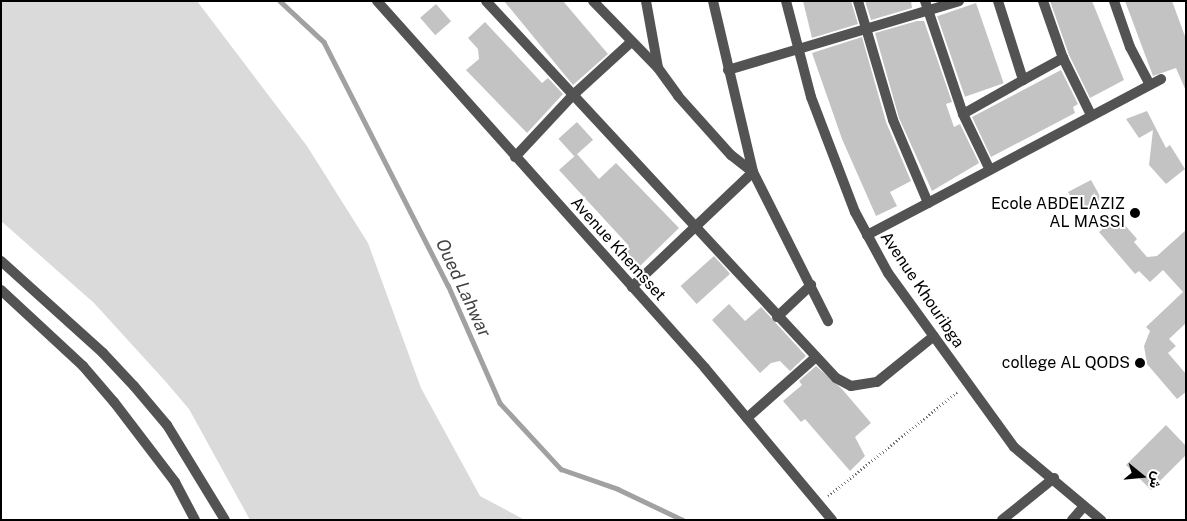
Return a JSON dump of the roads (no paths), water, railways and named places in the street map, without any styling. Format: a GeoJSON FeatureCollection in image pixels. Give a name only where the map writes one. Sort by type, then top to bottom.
{"type":"FeatureCollection","features":[{"type":"Feature","properties":{"kind":"street","name":"Avenue Khemsset"},"geometry":{"type":"LineString","coordinates":[[377,1],[748,418],[832,520]]}},
{"type":"Feature","properties":{"kind":"street"},"geometry":{"type":"LineString","coordinates":[[486,1],[777,317],[845,384],[866,386],[886,376],[934,336]]}},
{"type":"Feature","properties":{"kind":"street"},"geometry":{"type":"LineString","coordinates":[[593,1],[630,43],[658,68],[678,96],[726,148],[753,172]]}},
{"type":"Feature","properties":{"kind":"street"},"geometry":{"type":"LineString","coordinates":[[646,1],[658,68]]}},
{"type":"Feature","properties":{"kind":"street"},"geometry":{"type":"LineString","coordinates":[[713,1],[753,172],[812,285],[828,321]]}},
{"type":"Feature","properties":{"kind":"street","name":"Avenue Khouribga"},"geometry":{"type":"LineString","coordinates":[[786,1],[811,97],[867,235],[888,273],[1014,447],[1054,478],[1101,520]]}},
{"type":"Feature","properties":{"kind":"street"},"geometry":{"type":"LineString","coordinates":[[858,1],[893,120],[928,202]]}},
{"type":"Feature","properties":{"kind":"street"},"geometry":{"type":"LineString","coordinates":[[728,70],[865,30],[926,5],[959,1]]}},
{"type":"Feature","properties":{"kind":"street"},"geometry":{"type":"LineString","coordinates":[[998,1],[1022,80]]}},
{"type":"Feature","properties":{"kind":"street"},"geometry":{"type":"LineString","coordinates":[[1043,1],[1063,58],[1091,115]]}},
{"type":"Feature","properties":{"kind":"street"},"geometry":{"type":"LineString","coordinates":[[1114,1],[1130,47],[1149,83]]}},
{"type":"Feature","properties":{"kind":"street"},"geometry":{"type":"LineString","coordinates":[[926,5],[963,114],[990,170]]}},
{"type":"Feature","properties":{"kind":"street"},"geometry":{"type":"LineString","coordinates":[[515,157],[572,96],[630,43]]}},
{"type":"Feature","properties":{"kind":"street"},"geometry":{"type":"LineString","coordinates":[[963,114],[1063,58]]}},
{"type":"Feature","properties":{"kind":"street"},"geometry":{"type":"LineString","coordinates":[[867,235],[1149,83],[1161,79]]}},
{"type":"Feature","properties":{"kind":"street"},"geometry":{"type":"LineString","coordinates":[[632,287],[694,226],[753,172]]}},
{"type":"Feature","properties":{"kind":"street"},"geometry":{"type":"LineString","coordinates":[[1,261],[103,353],[134,386],[167,425],[225,520]]}},
{"type":"Feature","properties":{"kind":"street"},"geometry":{"type":"LineString","coordinates":[[777,317],[812,285]]}},
{"type":"Feature","properties":{"kind":"street"},"geometry":{"type":"LineString","coordinates":[[1,290],[84,366],[114,402],[174,482],[194,520]]}},
{"type":"Feature","properties":{"kind":"street"},"geometry":{"type":"LineString","coordinates":[[748,418],[816,357]]}},
{"type":"Feature","properties":{"kind":"street"},"geometry":{"type":"LineString","coordinates":[[1002,520],[1054,478]]}},
{"type":"Feature","properties":{"kind":"street"},"geometry":{"type":"LineString","coordinates":[[1072,520],[1084,506]]}},
{"type":"Feature","properties":{"kind":"waterway","name":"Oued Lahwar"},"geometry":{"type":"LineString","coordinates":[[280,1],[324,42],[448,285],[500,403],[561,469],[618,489],[683,520]]}},
{"type":"Feature","properties":{"kind":"place","name":"Ecole ABDELAZIZ AL MASSI"},"geometry":{"type":"Point","coordinates":[1135,213]}},
{"type":"Feature","properties":{"kind":"place","name":"college AL QODS"},"geometry":{"type":"Point","coordinates":[1140,363]}}]}
